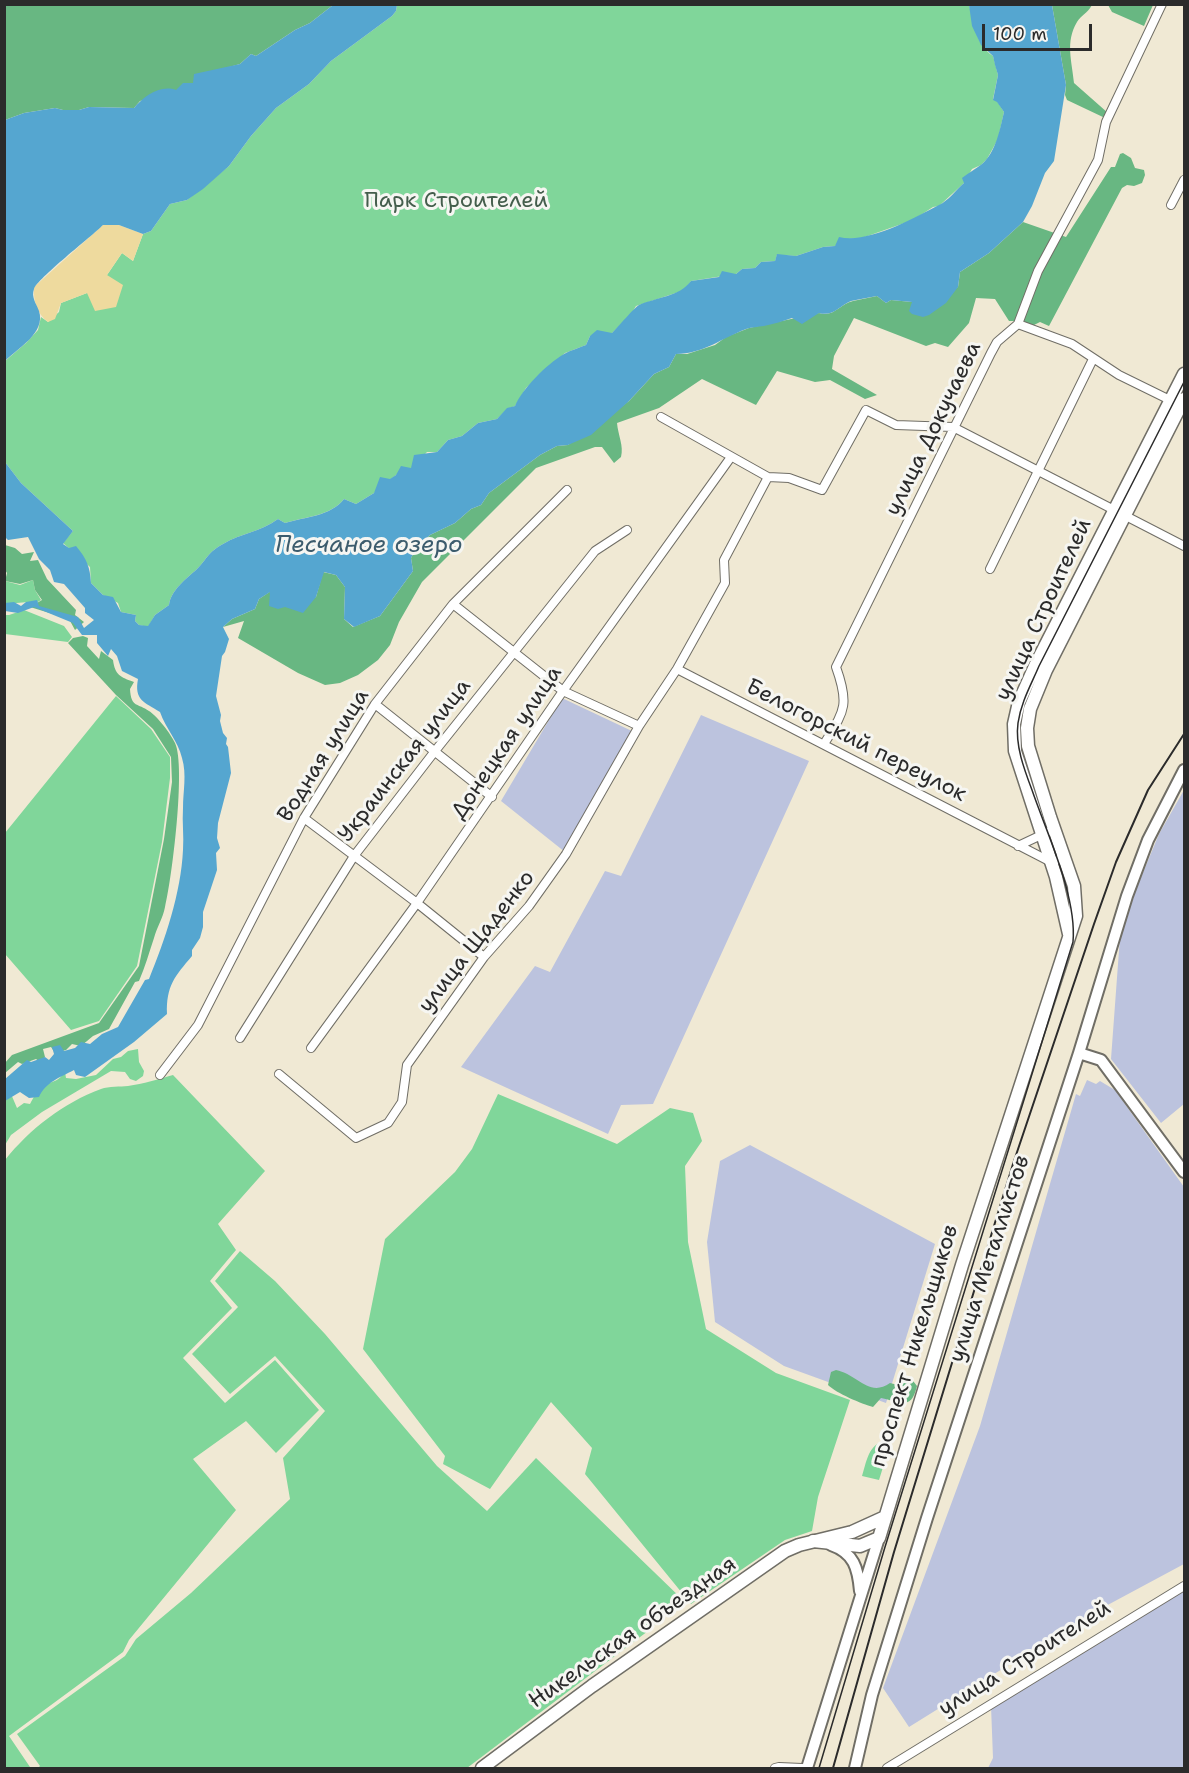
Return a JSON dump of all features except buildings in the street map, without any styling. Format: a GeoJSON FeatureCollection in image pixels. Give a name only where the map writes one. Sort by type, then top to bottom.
{"type":"FeatureCollection","features":[{"type":"Feature","properties":{"kind":"main road","name":"улица Строителей"},"geometry":{"type":"LineString","coordinates":[[1070,938],[1051,862],[1028,746],[1027,728],[1030,709],[1041,667],[1163,428],[1179,402],[1185,374]]}},
{"type":"Feature","properties":{"kind":"main road","name":"улица Металлистов"},"geometry":{"type":"LineString","coordinates":[[855,1768],[872,1695],[927,1518],[1079,1053],[1127,896],[1149,840],[1185,770]]}},
{"type":"Feature","properties":{"kind":"main road","name":"улица Строителей"},"geometry":{"type":"LineString","coordinates":[[1044,820],[1064,858],[1074,886],[1076,916],[1070,938]]}},
{"type":"Feature","properties":{"kind":"main road","name":"проспект Никельщиков"},"geometry":{"type":"LineString","coordinates":[[807,1768],[861,1597],[875,1540],[885,1517],[958,1276],[1070,938]]}},
{"type":"Feature","properties":{"kind":"main road"},"geometry":{"type":"LineString","coordinates":[[1079,1053],[1101,1060],[1185,1172]]}},
{"type":"Feature","properties":{"kind":"main road","name":"Никельская объездная"},"geometry":{"type":"LineString","coordinates":[[482,1768],[592,1686],[785,1551],[852,1532],[885,1517]]}},
{"type":"Feature","properties":{"kind":"main road"},"geometry":{"type":"LineString","coordinates":[[852,1532],[862,1533],[875,1540]]}},
{"type":"Feature","properties":{"kind":"main road"},"geometry":{"type":"LineString","coordinates":[[817,1542],[860,1546],[875,1540]]}},
{"type":"Feature","properties":{"kind":"main road"},"geometry":{"type":"LineString","coordinates":[[817,1542],[836,1547],[852,1558],[856,1565],[861,1597]]}},
{"type":"Feature","properties":{"kind":"street","name":"улица Докучаева"},"geometry":{"type":"LineString","coordinates":[[824,744],[845,705],[842,684],[836,667],[997,342],[1018,324],[1038,271],[1098,160],[1106,122],[1162,4]]}},
{"type":"Feature","properties":{"kind":"street"},"geometry":{"type":"LineString","coordinates":[[1171,205],[1185,180]]}},
{"type":"Feature","properties":{"kind":"street"},"geometry":{"type":"LineString","coordinates":[[1018,324],[1072,344],[1119,375],[1179,402]]}},
{"type":"Feature","properties":{"kind":"street"},"geometry":{"type":"LineString","coordinates":[[990,569],[1036,471],[1093,359]]}},
{"type":"Feature","properties":{"kind":"street"},"geometry":{"type":"LineString","coordinates":[[662,417],[768,477],[789,478],[822,490],[866,410],[896,425],[953,427],[1185,546]]}},
{"type":"Feature","properties":{"kind":"street","name":"Донецкая улица"},"geometry":{"type":"LineString","coordinates":[[311,1048],[417,903],[563,691],[730,457]]}},
{"type":"Feature","properties":{"kind":"street","name":"улица Щаденко"},"geometry":{"type":"LineString","coordinates":[[279,1074],[356,1138],[388,1123],[402,1102],[407,1065],[484,957],[529,906],[566,854],[639,726],[677,669],[725,583],[724,560],[768,477]]}},
{"type":"Feature","properties":{"kind":"street","name":"Водная улица"},"geometry":{"type":"LineString","coordinates":[[160,1075],[198,1025],[304,818],[375,704],[453,604],[567,490]]}},
{"type":"Feature","properties":{"kind":"street","name":"Украинская улица"},"geometry":{"type":"LineString","coordinates":[[240,1038],[354,856],[595,551],[627,530]]}},
{"type":"Feature","properties":{"kind":"street"},"geometry":{"type":"LineString","coordinates":[[453,604],[563,691],[639,726]]}},
{"type":"Feature","properties":{"kind":"street","name":"Белогорский переулок"},"geometry":{"type":"LineString","coordinates":[[677,669],[1051,862]]}},
{"type":"Feature","properties":{"kind":"street"},"geometry":{"type":"LineString","coordinates":[[375,704],[492,797]]}},
{"type":"Feature","properties":{"kind":"street"},"geometry":{"type":"LineString","coordinates":[[304,818],[484,957]]}},
{"type":"Feature","properties":{"kind":"street"},"geometry":{"type":"LineString","coordinates":[[1018,846],[1044,820]]}},
{"type":"Feature","properties":{"kind":"street"},"geometry":{"type":"LineString","coordinates":[[1051,862],[1064,858]]}},
{"type":"Feature","properties":{"kind":"street"},"geometry":{"type":"LineString","coordinates":[[1056,877],[1069,872]]}},
{"type":"Feature","properties":{"kind":"street","name":"улица Строителей"},"geometry":{"type":"LineString","coordinates":[[887,1768],[1185,1586]]}},
{"type":"Feature","properties":{"kind":"street"},"geometry":{"type":"LineString","coordinates":[[775,1768],[802,1768]]}},
{"type":"Feature","properties":{"kind":"shaded area"},"geometry":{"type":"Polygon","coordinates":[[[562,698],[634,732],[565,852],[501,801],[562,698]]]}},
{"type":"Feature","properties":{"kind":"shaded area"},"geometry":{"type":"Polygon","coordinates":[[[701,715],[809,761],[653,1104],[621,1105],[608,1134],[461,1067],[535,966],[550,972],[605,871],[621,876],[701,715]]]}},
{"type":"Feature","properties":{"kind":"shaded area"},"geometry":{"type":"Polygon","coordinates":[[[1184,790],[1184,1104],[1161,1123],[1111,1059],[1120,937],[1137,887],[1159,834],[1184,790]]]}},
{"type":"Feature","properties":{"kind":"shaded area"},"geometry":{"type":"Polygon","coordinates":[[[1087,1080],[1096,1084],[1100,1081],[1115,1090],[1184,1187],[1184,1564],[1089,1615],[909,1727],[883,1688],[980,1426],[1076,1094],[1080,1096],[1087,1080]]]}},
{"type":"Feature","properties":{"kind":"shaded area"},"geometry":{"type":"Polygon","coordinates":[[[750,1145],[935,1244],[886,1403],[784,1366],[715,1322],[707,1242],[720,1161],[750,1145]]]}},
{"type":"Feature","properties":{"kind":"shaded area"},"geometry":{"type":"Polygon","coordinates":[[[1184,1590],[1184,1768],[988,1768],[993,1758],[991,1706],[1184,1590]]]}},
{"type":"Feature","properties":{"kind":"green space"},"geometry":{"type":"Polygon","coordinates":[[[5,5],[333,5],[310,23],[295,30],[256,56],[251,54],[240,64],[176,91],[140,101],[134,108],[89,107],[79,110],[63,110],[55,108],[24,113],[5,120],[5,5]]]}},
{"type":"Feature","properties":{"kind":"green space","name":"Парк Строителей"},"geometry":{"type":"Polygon","coordinates":[[[397,5],[969,5],[982,46],[993,56],[998,75],[993,99],[1004,112],[998,139],[987,159],[972,169],[964,183],[939,206],[933,207],[913,220],[862,238],[848,239],[835,246],[823,247],[796,256],[777,255],[775,261],[761,262],[755,268],[742,269],[736,274],[691,281],[685,290],[636,306],[630,316],[612,333],[590,336],[586,345],[565,353],[526,388],[515,406],[507,409],[497,419],[478,423],[462,436],[448,440],[437,452],[427,452],[411,469],[396,475],[356,504],[344,499],[339,505],[317,515],[285,523],[278,519],[218,547],[180,585],[169,605],[155,615],[148,627],[139,625],[135,621],[136,615],[121,612],[118,603],[103,595],[91,583],[90,567],[63,543],[73,531],[21,483],[5,462],[5,361],[38,330],[41,317],[48,322],[59,312],[61,303],[87,293],[107,275],[122,253],[133,261],[143,234],[151,231],[170,204],[187,200],[229,166],[276,108],[309,84],[331,61],[392,16],[397,5]]]}},
{"type":"Feature","properties":{"kind":"green space"},"geometry":{"type":"Polygon","coordinates":[[[1052,5],[1092,5],[1073,29],[1070,44],[1071,59],[1074,83],[1108,113],[1105,118],[1067,100],[1052,5]]]}},
{"type":"Feature","properties":{"kind":"green space"},"geometry":{"type":"Polygon","coordinates":[[[1108,5],[1153,5],[1144,26],[1112,12],[1108,5]]]}},
{"type":"Feature","properties":{"kind":"green space"},"geometry":{"type":"Polygon","coordinates":[[[1123,153],[1131,158],[1135,168],[1144,170],[1142,183],[1122,188],[1049,326],[1040,322],[1032,326],[1023,321],[1009,321],[995,299],[976,298],[969,323],[948,347],[935,343],[926,346],[854,318],[834,356],[832,369],[877,395],[865,399],[830,380],[815,382],[777,371],[756,405],[702,379],[659,408],[617,423],[622,453],[614,463],[602,447],[595,447],[536,468],[422,582],[399,622],[390,645],[378,660],[358,675],[340,683],[325,685],[298,673],[238,638],[244,621],[223,627],[232,619],[255,609],[259,599],[271,591],[285,607],[316,597],[323,572],[336,575],[345,587],[344,619],[353,627],[380,616],[413,571],[411,558],[417,547],[430,535],[455,523],[471,509],[481,505],[489,493],[540,455],[557,446],[568,445],[629,401],[654,374],[669,367],[676,354],[687,354],[715,345],[726,337],[749,328],[819,313],[828,314],[853,301],[877,296],[886,303],[891,300],[912,302],[958,287],[960,272],[989,253],[1023,222],[1066,237],[1111,167],[1115,167],[1120,154],[1123,153]]]}},
{"type":"Feature","properties":{"kind":"green space"},"geometry":{"type":"Polygon","coordinates":[[[5,545],[15,548],[22,554],[34,552],[30,561],[38,560],[47,579],[76,610],[75,615],[84,622],[75,630],[69,619],[30,607],[42,600],[35,590],[33,580],[20,584],[5,581],[7,573],[5,545]]]}},
{"type":"Feature","properties":{"kind":"green space"},"geometry":{"type":"Polygon","coordinates":[[[33,580],[35,590],[41,600],[30,607],[28,602],[5,604],[5,581],[20,585],[33,580]]]}},
{"type":"Feature","properties":{"kind":"green space"},"geometry":{"type":"Polygon","coordinates":[[[24,610],[64,626],[72,637],[68,642],[5,634],[5,615],[24,610]]]}},
{"type":"Feature","properties":{"kind":"green space"},"geometry":{"type":"Polygon","coordinates":[[[83,636],[88,638],[87,646],[99,659],[101,651],[113,660],[119,675],[134,682],[130,689],[134,702],[156,717],[175,743],[178,756],[179,798],[168,893],[163,915],[139,981],[135,982],[109,1029],[93,1036],[81,1046],[72,1044],[66,1050],[55,1053],[51,1047],[43,1049],[45,1057],[40,1062],[36,1059],[22,1064],[18,1062],[5,1073],[4,1064],[12,1055],[99,1023],[139,966],[164,839],[172,782],[171,757],[153,729],[116,695],[68,643],[73,638],[83,636]]]}},
{"type":"Feature","properties":{"kind":"green space"},"geometry":{"type":"Polygon","coordinates":[[[116,696],[151,729],[170,757],[170,778],[162,842],[137,966],[99,1021],[71,1030],[5,954],[5,833],[116,696]]]}},
{"type":"Feature","properties":{"kind":"green space"},"geometry":{"type":"Polygon","coordinates":[[[138,1049],[139,1062],[144,1071],[143,1076],[136,1081],[130,1079],[125,1072],[111,1071],[42,1112],[11,1135],[5,1145],[5,1099],[11,1094],[17,1108],[24,1103],[30,1104],[40,1089],[57,1080],[65,1072],[66,1078],[76,1079],[96,1075],[113,1059],[121,1057],[128,1051],[138,1049]]]}},
{"type":"Feature","properties":{"kind":"green space"},"geometry":{"type":"Polygon","coordinates":[[[173,1075],[265,1171],[218,1224],[236,1250],[210,1281],[232,1308],[183,1358],[225,1403],[275,1360],[319,1410],[276,1453],[246,1421],[193,1459],[236,1510],[129,1640],[123,1652],[9,1736],[30,1767],[5,1768],[5,1160],[36,1128],[73,1102],[104,1088],[134,1085],[173,1075]]]}},
{"type":"Feature","properties":{"kind":"green space"},"geometry":{"type":"Polygon","coordinates":[[[498,1094],[617,1144],[670,1108],[693,1113],[702,1141],[685,1166],[688,1242],[706,1329],[776,1373],[850,1400],[818,1497],[812,1531],[785,1540],[691,1604],[585,1474],[592,1448],[551,1402],[490,1489],[443,1464],[445,1456],[363,1349],[385,1239],[455,1172],[472,1149],[498,1094]]]}},
{"type":"Feature","properties":{"kind":"green space"},"geometry":{"type":"Polygon","coordinates":[[[240,1251],[275,1281],[325,1334],[437,1466],[487,1511],[536,1458],[683,1600],[648,1631],[467,1768],[38,1768],[40,1766],[17,1734],[125,1656],[136,1639],[191,1593],[290,1499],[283,1458],[325,1411],[275,1356],[230,1394],[192,1354],[238,1307],[215,1281],[240,1251]]]}},
{"type":"Feature","properties":{"kind":"green space"},"geometry":{"type":"Polygon","coordinates":[[[836,1370],[869,1387],[876,1388],[890,1383],[898,1385],[903,1378],[910,1377],[917,1386],[915,1394],[912,1399],[904,1403],[881,1398],[873,1407],[849,1398],[828,1385],[831,1372],[836,1370]]]}},
{"type":"Feature","properties":{"kind":"green space"},"geometry":{"type":"Polygon","coordinates":[[[882,1442],[889,1448],[879,1480],[862,1476],[871,1451],[882,1442]]]}},
{"type":"Feature","properties":{"kind":"sand"},"geometry":{"type":"Polygon","coordinates":[[[103,225],[119,225],[143,234],[133,261],[122,253],[107,275],[123,285],[116,307],[95,311],[87,293],[61,303],[55,319],[48,322],[36,306],[34,287],[103,225]]]}},
{"type":"Feature","properties":{"kind":"water"},"geometry":{"type":"Polygon","coordinates":[[[333,5],[397,5],[392,16],[331,61],[309,84],[276,108],[229,166],[203,189],[187,200],[170,204],[151,231],[143,234],[119,225],[103,225],[54,267],[37,284],[33,292],[40,319],[35,333],[5,361],[5,120],[24,113],[55,108],[79,110],[89,107],[134,108],[158,90],[176,90],[183,83],[193,83],[194,74],[240,64],[251,54],[256,56],[295,30],[310,23],[333,5]]]}},
{"type":"Feature","properties":{"kind":"water","name":"Песчаное озеро"},"geometry":{"type":"Polygon","coordinates":[[[969,5],[1052,5],[1066,85],[1054,161],[1045,173],[1023,222],[989,253],[960,272],[958,287],[946,303],[929,315],[923,317],[912,314],[909,311],[912,302],[891,300],[886,303],[877,296],[851,301],[828,314],[819,313],[802,324],[792,318],[748,328],[704,348],[676,354],[669,367],[654,374],[629,401],[591,435],[568,445],[557,446],[540,455],[489,493],[481,505],[471,509],[455,523],[430,535],[417,547],[411,558],[413,571],[380,616],[354,627],[344,619],[345,587],[336,575],[324,572],[316,597],[303,613],[285,607],[278,609],[269,606],[270,592],[259,599],[255,609],[232,619],[223,627],[229,639],[222,656],[216,696],[223,733],[227,738],[231,773],[218,823],[217,838],[220,848],[216,853],[217,870],[203,912],[200,938],[192,950],[192,956],[173,982],[168,996],[167,1014],[134,1042],[85,1077],[76,1075],[74,1070],[49,1084],[39,1097],[29,1098],[20,1092],[5,1101],[5,1079],[27,1060],[31,1062],[45,1057],[49,1060],[54,1054],[52,1047],[60,1045],[64,1051],[75,1048],[81,1042],[90,1044],[102,1034],[118,1027],[145,980],[149,979],[166,932],[179,883],[183,850],[185,777],[180,752],[160,712],[142,700],[138,692],[138,679],[122,671],[117,656],[111,649],[108,656],[97,643],[97,635],[82,635],[73,623],[34,607],[18,613],[5,611],[5,603],[14,602],[21,606],[26,602],[37,600],[39,606],[78,617],[84,628],[94,620],[85,613],[85,608],[64,584],[54,582],[50,570],[39,559],[28,537],[8,540],[5,537],[5,462],[21,483],[73,531],[63,544],[69,548],[76,546],[80,551],[87,563],[91,583],[103,595],[113,597],[121,612],[136,615],[135,621],[139,625],[148,626],[155,615],[169,605],[180,585],[218,547],[278,519],[285,523],[317,515],[339,505],[344,499],[356,504],[374,493],[380,477],[390,479],[396,475],[401,466],[411,468],[414,455],[437,452],[448,440],[462,436],[478,423],[497,419],[507,408],[515,406],[536,377],[557,358],[586,345],[590,336],[597,330],[612,333],[639,305],[674,294],[691,281],[719,277],[722,271],[736,274],[742,269],[755,268],[761,262],[775,261],[777,254],[796,256],[823,247],[835,246],[839,237],[863,237],[877,233],[904,223],[946,201],[964,183],[962,178],[982,164],[991,153],[1004,112],[993,100],[998,75],[993,56],[981,45],[972,26],[969,5]]]}},
{"type":"Feature","properties":{"kind":"tram line"},"geometry":{"type":"LineString","coordinates":[[819,1768],[885,1547],[1073,942],[1073,924],[1066,885],[1021,757],[1017,731],[1019,715],[1039,666],[1184,382]]}},
{"type":"Feature","properties":{"kind":"railway"},"geometry":{"type":"LineString","coordinates":[[833,1768],[894,1552],[1013,1164],[1094,924],[1116,862],[1148,790],[1184,734]]}}]}
